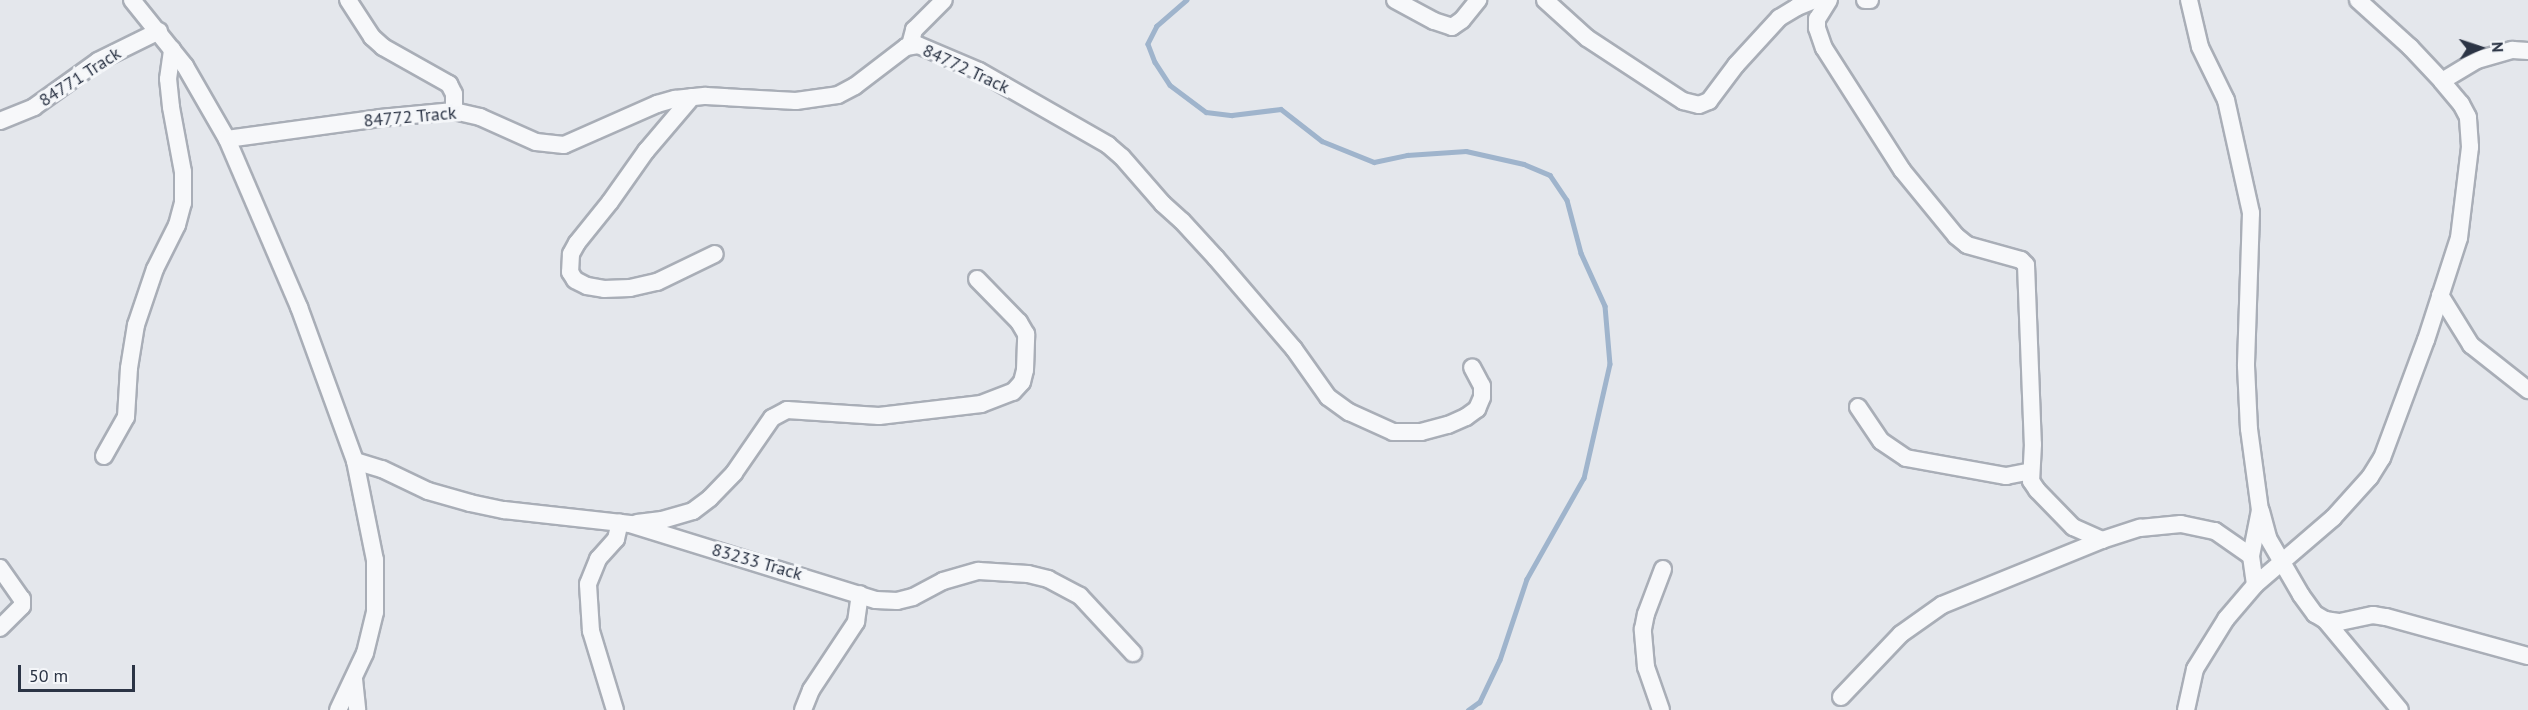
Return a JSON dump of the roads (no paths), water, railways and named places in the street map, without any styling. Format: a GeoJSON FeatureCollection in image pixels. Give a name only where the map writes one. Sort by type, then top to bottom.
{"type":"FeatureCollection","features":[{"type":"Feature","properties":{"kind":"street"},"geometry":{"type":"LineString","coordinates":[[132,0],[159,31],[201,90],[227,139],[299,307],[355,461],[371,532],[376,585],[370,634],[354,678],[338,710]]}},
{"type":"Feature","properties":{"kind":"street"},"geometry":{"type":"LineString","coordinates":[[348,0],[372,37],[383,47],[449,84],[454,94],[454,111]]}},
{"type":"Feature","properties":{"kind":"street"},"geometry":{"type":"LineString","coordinates":[[910,45],[914,30],[944,0]]}},
{"type":"Feature","properties":{"kind":"street"},"geometry":{"type":"LineString","coordinates":[[1395,0],[1434,21],[1452,27],[1462,20],[1478,0]]}},
{"type":"Feature","properties":{"kind":"street"},"geometry":{"type":"LineString","coordinates":[[1545,0],[1587,38],[1683,101],[1699,105],[1709,102],[1746,52],[1779,18],[1814,0]]}},
{"type":"Feature","properties":{"kind":"street"},"geometry":{"type":"LineString","coordinates":[[1829,0],[1817,19],[1817,28],[1824,48],[1902,170],[1949,228],[1967,245],[2021,260],[2026,265],[2033,433],[2031,471],[2034,487],[2082,533],[2102,540]]}},
{"type":"Feature","properties":{"kind":"street"},"geometry":{"type":"LineString","coordinates":[[1865,0],[1870,0]]}},
{"type":"Feature","properties":{"kind":"street"},"geometry":{"type":"LineString","coordinates":[[2189,0],[2200,47],[2226,100],[2248,192],[2252,241],[2247,400],[2260,510],[2268,538],[2308,606],[2325,620],[2400,710]]}},
{"type":"Feature","properties":{"kind":"street"},"geometry":{"type":"LineString","coordinates":[[2186,710],[2195,669],[2226,619],[2255,585],[2333,518],[2370,477],[2382,458],[2458,238],[2470,147],[2468,117],[2461,104],[2442,81],[2410,47],[2358,0]]}},
{"type":"Feature","properties":{"kind":"street","name":"84771 Track"},"geometry":{"type":"LineString","coordinates":[[0,121],[34,107],[98,61],[159,31]]}},
{"type":"Feature","properties":{"kind":"street","name":"84772 Track"},"geometry":{"type":"LineString","coordinates":[[227,139],[380,118],[454,111],[480,117],[536,142],[564,145],[657,104],[692,96],[796,101],[838,94],[855,86],[910,45],[926,47],[979,71],[1108,145],[1135,170],[1162,204],[1182,220],[1294,349],[1328,397],[1349,412],[1393,432],[1421,432],[1448,425],[1467,417],[1477,409],[1482,397],[1482,386],[1472,367]]}},
{"type":"Feature","properties":{"kind":"street"},"geometry":{"type":"LineString","coordinates":[[104,456],[126,417],[129,368],[136,325],[155,268],[177,225],[183,203],[183,171],[168,79],[172,49]]}},
{"type":"Feature","properties":{"kind":"street"},"geometry":{"type":"LineString","coordinates":[[2442,81],[2478,60],[2513,50],[2528,51]]}},
{"type":"Feature","properties":{"kind":"street"},"geometry":{"type":"LineString","coordinates":[[692,96],[577,243],[571,254],[570,272],[575,280],[587,286],[604,289],[630,288],[657,282],[715,254]]}},
{"type":"Feature","properties":{"kind":"street"},"geometry":{"type":"LineString","coordinates":[[615,710],[591,631],[588,594],[591,571],[598,559],[616,539],[625,523],[662,520],[693,511],[710,498],[734,473],[772,418],[787,410],[879,416],[981,404],[1013,392],[1022,382],[1025,370],[1026,334],[1019,322],[977,279]]}},
{"type":"Feature","properties":{"kind":"street"},"geometry":{"type":"LineString","coordinates":[[2440,295],[2471,345],[2528,390]]}},
{"type":"Feature","properties":{"kind":"street"},"geometry":{"type":"LineString","coordinates":[[1858,406],[1881,441],[1906,458],[2006,476],[2031,471]]}},
{"type":"Feature","properties":{"kind":"street","name":"83233 Track"},"geometry":{"type":"LineString","coordinates":[[355,461],[382,469],[428,490],[470,503],[504,510],[625,523],[876,600],[897,601],[961,574],[979,571],[1028,574],[1067,587],[1080,596],[1133,653]]}},
{"type":"Feature","properties":{"kind":"street"},"geometry":{"type":"LineString","coordinates":[[2255,585],[2251,556],[2260,510]]}},
{"type":"Feature","properties":{"kind":"street"},"geometry":{"type":"LineString","coordinates":[[1841,697],[1901,634],[1942,604],[2102,540],[2140,528],[2181,524],[2215,531],[2251,556]]}},
{"type":"Feature","properties":{"kind":"street"},"geometry":{"type":"LineString","coordinates":[[0,568],[22,598],[22,606],[0,628]]}},
{"type":"Feature","properties":{"kind":"street"},"geometry":{"type":"LineString","coordinates":[[1661,710],[1646,667],[1643,628],[1663,569]]}},
{"type":"Feature","properties":{"kind":"street"},"geometry":{"type":"LineString","coordinates":[[803,710],[811,690],[856,622],[860,594]]}},
{"type":"Feature","properties":{"kind":"street"},"geometry":{"type":"LineString","coordinates":[[2325,620],[2340,622],[2373,615],[2386,617],[2528,656]]}},
{"type":"Feature","properties":{"kind":"street"},"geometry":{"type":"LineString","coordinates":[[354,678],[357,710]]}},
{"type":"Feature","properties":{"kind":"waterway"},"geometry":{"type":"LineString","coordinates":[[1187,0],[1157,26],[1148,44],[1155,62],[1170,85],[1206,112],[1232,115],[1281,109],[1322,141],[1374,162],[1407,155],[1466,151],[1524,164],[1550,175],[1567,200],[1581,253],[1605,306],[1610,364],[1584,478],[1527,579],[1500,660],[1480,702],[1469,710]]}}]}
